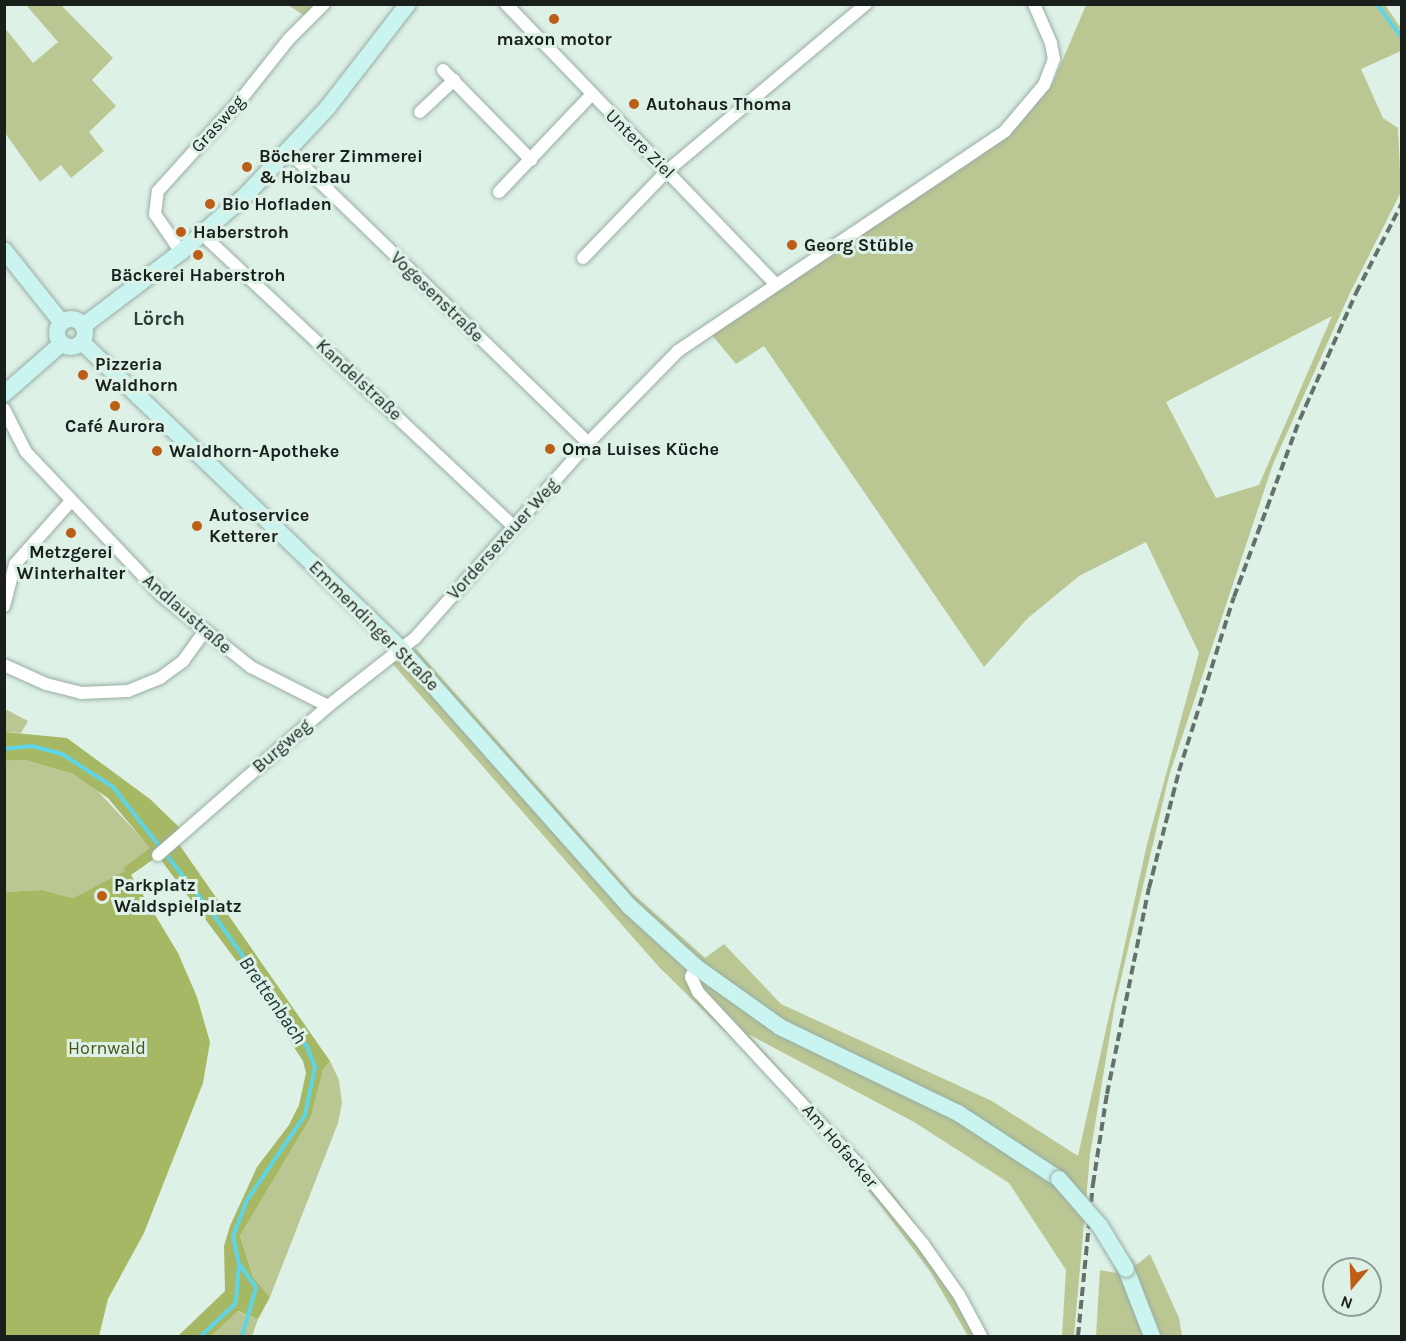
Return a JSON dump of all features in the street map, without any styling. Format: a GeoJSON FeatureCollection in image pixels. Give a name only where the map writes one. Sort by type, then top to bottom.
{"type":"FeatureCollection","features":[{"type":"Feature","properties":{"kind":"main road"},"geometry":{"type":"LineString","coordinates":[[62,343],[74,346],[82,334],[247,194],[328,107],[408,4]]}},
{"type":"Feature","properties":{"kind":"main road"},"geometry":{"type":"LineString","coordinates":[[4,250],[62,323]]}},
{"type":"Feature","properties":{"kind":"main road"},"geometry":{"type":"LineString","coordinates":[[62,343],[58,333],[62,323],[72,319],[82,334]]}},
{"type":"Feature","properties":{"kind":"main road","name":"Emmendinger Straße"},"geometry":{"type":"LineString","coordinates":[[82,334],[400,648],[629,906],[696,967],[780,1027],[958,1113],[1059,1179],[1100,1226],[1126,1269],[1152,1336]]}},
{"type":"Feature","properties":{"kind":"main road"},"geometry":{"type":"LineString","coordinates":[[4,394],[62,343]]}},
{"type":"Feature","properties":{"kind":"street","name":"Grasweg"},"geometry":{"type":"LineString","coordinates":[[181,252],[155,214],[158,191],[242,98],[289,39],[324,4]]}},
{"type":"Feature","properties":{"kind":"street","name":"Untere Ziel"},"geometry":{"type":"LineString","coordinates":[[506,4],[775,284]]}},
{"type":"Feature","properties":{"kind":"street","name":"Vordersexauer Weg"},"geometry":{"type":"LineString","coordinates":[[400,648],[415,638],[588,443],[678,351],[775,284],[994,141],[1020,115],[1044,85],[1054,59],[1034,4]]}},
{"type":"Feature","properties":{"kind":"street"},"geometry":{"type":"LineString","coordinates":[[583,258],[667,171],[864,5]]}},
{"type":"Feature","properties":{"kind":"street"},"geometry":{"type":"LineString","coordinates":[[443,70],[531,160]]}},
{"type":"Feature","properties":{"kind":"street"},"geometry":{"type":"LineString","coordinates":[[420,112],[454,80]]}},
{"type":"Feature","properties":{"kind":"street"},"geometry":{"type":"LineString","coordinates":[[499,192],[591,95]]}},
{"type":"Feature","properties":{"kind":"street","name":"Vogesenstraße"},"geometry":{"type":"LineString","coordinates":[[287,150],[588,443]]}},
{"type":"Feature","properties":{"kind":"street","name":"Kandelstraße"},"geometry":{"type":"LineString","coordinates":[[202,234],[514,527]]}},
{"type":"Feature","properties":{"kind":"street","name":"Andlaustraße"},"geometry":{"type":"LineString","coordinates":[[4,409],[26,452],[161,595],[204,632],[251,667],[328,706]]}},
{"type":"Feature","properties":{"kind":"street"},"geometry":{"type":"LineString","coordinates":[[4,606],[15,564],[71,501]]}},
{"type":"Feature","properties":{"kind":"street"},"geometry":{"type":"LineString","coordinates":[[4,665],[46,684],[81,693],[129,691],[160,678],[183,661],[204,632]]}},
{"type":"Feature","properties":{"kind":"street","name":"Burgweg"},"geometry":{"type":"LineString","coordinates":[[162,852],[328,706],[400,648]]}},
{"type":"Feature","properties":{"kind":"street","name":"Am Hofacker"},"geometry":{"type":"LineString","coordinates":[[696,967],[691,977],[698,992],[817,1118],[923,1244],[959,1295],[981,1336]]}},
{"type":"Feature","properties":{"kind":"green space"},"geometry":{"type":"Polygon","coordinates":[[[26,5],[61,5],[113,58],[92,80],[116,106],[89,132],[104,151],[71,178],[61,165],[40,182],[5,133],[5,28],[33,63],[58,42],[26,5]]]}},
{"type":"Feature","properties":{"kind":"green space"},"geometry":{"type":"Polygon","coordinates":[[[288,5],[309,5],[313,8],[305,16],[288,5]]]}},
{"type":"Feature","properties":{"kind":"green space"},"geometry":{"type":"Polygon","coordinates":[[[1086,5],[1385,5],[1401,28],[1401,51],[1361,69],[1383,118],[1398,128],[1401,192],[1349,295],[1273,464],[1169,776],[1115,1004],[1090,1155],[1074,1336],[1062,1336],[1066,1270],[1009,1183],[914,1122],[748,1034],[893,1194],[943,1261],[989,1336],[968,1336],[930,1271],[877,1201],[765,1071],[659,967],[391,662],[416,649],[632,893],[705,958],[724,944],[781,1004],[992,1101],[1078,1156],[1147,844],[1199,653],[1146,542],[1079,576],[1028,618],[984,667],[764,346],[736,364],[711,334],[983,154],[1016,128],[1052,85],[1086,5]],[[1332,316],[1166,402],[1216,498],[1259,485],[1332,316]]]}},
{"type":"Feature","properties":{"kind":"green space"},"geometry":{"type":"Polygon","coordinates":[[[5,709],[28,721],[21,733],[5,732],[5,709]]]}},
{"type":"Feature","properties":{"kind":"green space","name":"Hornwald"},"geometry":{"type":"Polygon","coordinates":[[[5,732],[67,738],[150,799],[179,827],[184,833],[176,840],[330,1061],[323,1070],[311,1117],[240,1236],[253,1277],[270,1297],[258,1319],[238,1311],[211,1336],[178,1336],[225,1291],[224,1246],[230,1226],[257,1167],[289,1125],[299,1105],[306,1073],[303,1061],[247,975],[158,856],[131,875],[178,953],[197,997],[210,1042],[203,1083],[144,1233],[108,1299],[99,1336],[5,1336],[5,892],[42,890],[73,898],[125,871],[123,868],[150,848],[108,798],[73,774],[25,760],[5,761],[5,732]]]}},
{"type":"Feature","properties":{"kind":"green space"},"geometry":{"type":"Polygon","coordinates":[[[25,760],[73,774],[93,786],[151,848],[124,868],[126,871],[73,898],[42,890],[5,892],[4,761],[25,760]]]}},
{"type":"Feature","properties":{"kind":"green space"},"geometry":{"type":"Polygon","coordinates":[[[330,1061],[339,1080],[342,1103],[338,1123],[270,1297],[253,1277],[240,1236],[311,1117],[323,1070],[330,1061]]]}},
{"type":"Feature","properties":{"kind":"green space"},"geometry":{"type":"Polygon","coordinates":[[[1150,1254],[1179,1318],[1182,1336],[1096,1336],[1100,1270],[1116,1273],[1135,1266],[1150,1254]]]}},
{"type":"Feature","properties":{"kind":"green space"},"geometry":{"type":"Polygon","coordinates":[[[237,1311],[258,1319],[252,1336],[211,1336],[237,1311]]]}},
{"type":"Feature","properties":{"kind":"waterway"},"geometry":{"type":"LineString","coordinates":[[1377,4],[1402,38]]}},
{"type":"Feature","properties":{"kind":"waterway","name":"Brettenbach"},"geometry":{"type":"LineString","coordinates":[[4,749],[32,746],[62,754],[113,787],[216,918],[307,1047],[315,1067],[305,1115],[247,1200],[233,1236],[239,1265],[236,1303],[201,1336]]}},
{"type":"Feature","properties":{"kind":"waterway"},"geometry":{"type":"LineString","coordinates":[[240,1265],[256,1288],[242,1336]]}},
{"type":"Feature","properties":{"kind":"railway"},"geometry":{"type":"LineString","coordinates":[[1078,1336],[1093,1184],[1107,1094],[1149,888],[1179,771],[1234,597],[1300,419],[1356,293],[1402,203]]}},
{"type":"Feature","properties":{"kind":"place","name":"maxon motor"},"geometry":{"type":"Point","coordinates":[554,19]}},
{"type":"Feature","properties":{"kind":"place","name":"Autohaus Thoma"},"geometry":{"type":"Point","coordinates":[634,104]}},
{"type":"Feature","properties":{"kind":"place","name":"Böcherer Zimmerei & Holzbau"},"geometry":{"type":"Point","coordinates":[247,167]}},
{"type":"Feature","properties":{"kind":"place","name":"Bio Hofladen"},"geometry":{"type":"Point","coordinates":[210,204]}},
{"type":"Feature","properties":{"kind":"place","name":"Haberstroh"},"geometry":{"type":"Point","coordinates":[181,232]}},
{"type":"Feature","properties":{"kind":"place","name":"Georg Stüble"},"geometry":{"type":"Point","coordinates":[792,245]}},
{"type":"Feature","properties":{"kind":"place","name":"Bäckerei Haberstroh"},"geometry":{"type":"Point","coordinates":[198,255]}},
{"type":"Feature","properties":{"kind":"place","name":"Pizzeria Waldhorn"},"geometry":{"type":"Point","coordinates":[83,375]}},
{"type":"Feature","properties":{"kind":"place","name":"Café Aurora"},"geometry":{"type":"Point","coordinates":[115,406]}},
{"type":"Feature","properties":{"kind":"place","name":"Oma Luises Küche"},"geometry":{"type":"Point","coordinates":[550,449]}},
{"type":"Feature","properties":{"kind":"place","name":"Waldhorn-Apotheke"},"geometry":{"type":"Point","coordinates":[157,451]}},
{"type":"Feature","properties":{"kind":"place","name":"Autoservice Ketterer"},"geometry":{"type":"Point","coordinates":[197,526]}},
{"type":"Feature","properties":{"kind":"place","name":"Metzgerei Winterhalter"},"geometry":{"type":"Point","coordinates":[71,533]}},
{"type":"Feature","properties":{"kind":"place","name":"Parkplatz Waldspielplatz"},"geometry":{"type":"Point","coordinates":[102,896]}},
{"type":"Feature","properties":{"kind":"district","name":"Lörch"},"geometry":{"type":"Point","coordinates":[159,318]}}]}
